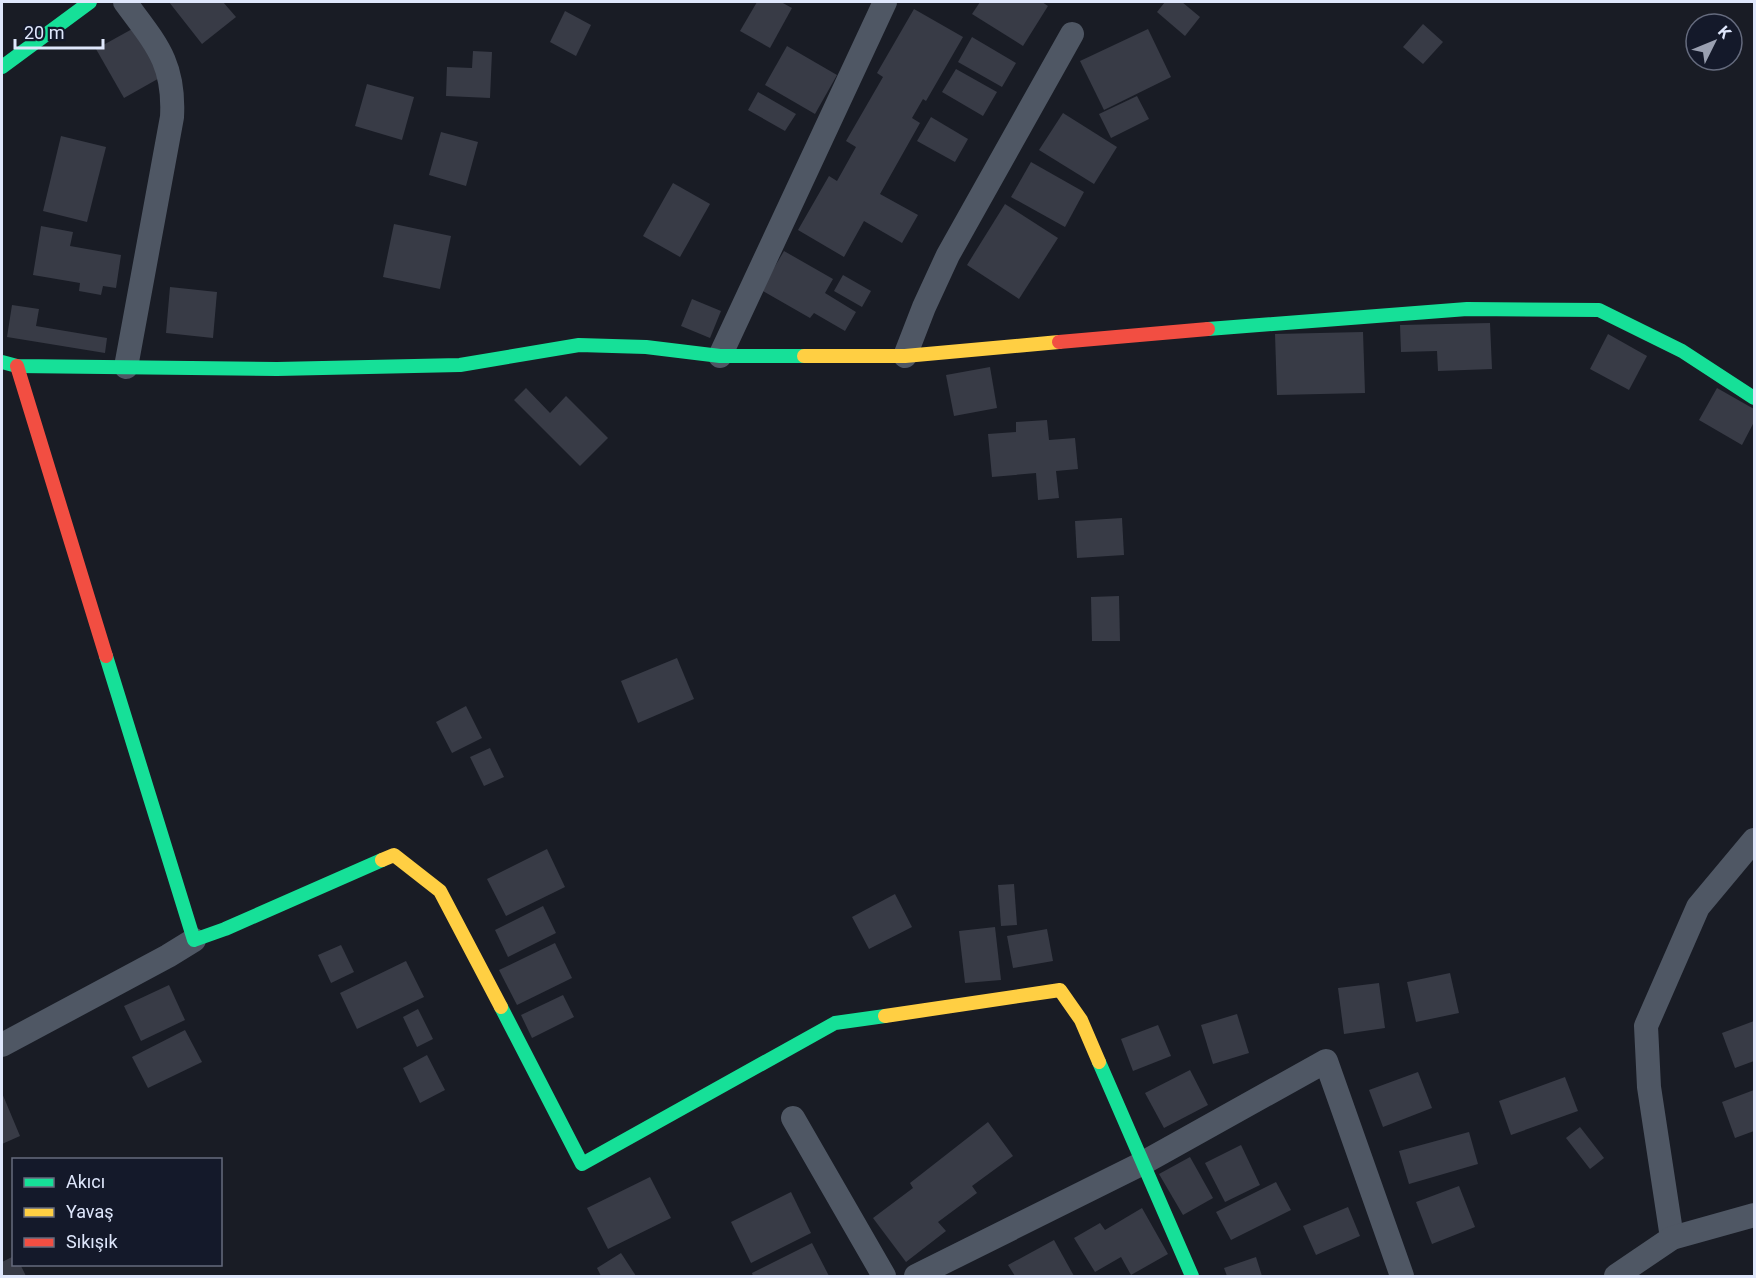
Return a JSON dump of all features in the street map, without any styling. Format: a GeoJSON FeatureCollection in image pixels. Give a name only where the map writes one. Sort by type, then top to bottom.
{"type":"FeatureCollection","features":[{"type":"Feature","properties":{"kind":"street"},"geometry":{"type":"LineString","coordinates":[[2,67],[90,2]]}},
{"type":"Feature","properties":{"kind":"street"},"geometry":{"type":"LineString","coordinates":[[125,2],[166,61],[173,96],[172,117],[126,367]]}},
{"type":"Feature","properties":{"kind":"street"},"geometry":{"type":"LineString","coordinates":[[720,356],[885,2]]}},
{"type":"Feature","properties":{"kind":"street"},"geometry":{"type":"LineString","coordinates":[[905,356],[948,255],[1072,34]]}},
{"type":"Feature","properties":{"kind":"street"},"geometry":{"type":"LineString","coordinates":[[2,362],[17,366],[277,369],[460,365],[579,345],[646,346],[720,356],[905,356],[1467,309],[1599,309],[1682,351],[1755,398]]}},
{"type":"Feature","properties":{"kind":"street"},"geometry":{"type":"LineString","coordinates":[[17,366],[194,940]]}},
{"type":"Feature","properties":{"kind":"street"},"geometry":{"type":"LineString","coordinates":[[1672,1238],[1649,1087],[1646,1026],[1698,907],[1755,840]]}},
{"type":"Feature","properties":{"kind":"street"},"geometry":{"type":"LineString","coordinates":[[2,1045],[194,940],[225,929],[394,855],[440,891],[582,1164],[835,1023],[1060,990],[1081,1020],[1192,1276]]}},
{"type":"Feature","properties":{"kind":"street"},"geometry":{"type":"LineString","coordinates":[[916,1276],[1143,1163],[1326,1061],[1402,1276]]}},
{"type":"Feature","properties":{"kind":"street"},"geometry":{"type":"LineString","coordinates":[[793,1118],[884,1276]]}},
{"type":"Feature","properties":{"kind":"street"},"geometry":{"type":"LineString","coordinates":[[1616,1276],[1672,1238],[1755,1215]]}},
{"type":"Feature","properties":{"kind":"building"},"geometry":{"type":"Polygon","coordinates":[[[169,2],[223,2],[236,17],[202,44],[169,2]]]}},
{"type":"Feature","properties":{"kind":"building"},"geometry":{"type":"Polygon","coordinates":[[[757,2],[781,2],[792,8],[770,48],[740,31],[757,2]]]}},
{"type":"Feature","properties":{"kind":"building"},"geometry":{"type":"Polygon","coordinates":[[[980,2],[1042,2],[1048,6],[1023,46],[972,14],[980,2]]]}},
{"type":"Feature","properties":{"kind":"building"},"geometry":{"type":"Polygon","coordinates":[[[1165,2],[1182,2],[1200,17],[1185,36],[1157,12],[1165,2]]]}},
{"type":"Feature","properties":{"kind":"building"},"geometry":{"type":"Polygon","coordinates":[[[914,9],[963,37],[926,101],[923,99],[912,118],[920,123],[880,194],[918,215],[902,243],[864,221],[844,257],[798,230],[829,176],[837,181],[856,147],[846,141],[883,77],[877,73],[914,9]]]}},
{"type":"Feature","properties":{"kind":"building"},"geometry":{"type":"Polygon","coordinates":[[[565,11],[591,25],[576,56],[550,42],[565,11]]]}},
{"type":"Feature","properties":{"kind":"building"},"geometry":{"type":"Polygon","coordinates":[[[1423,24],[1443,42],[1423,64],[1403,47],[1423,24]]]}},
{"type":"Feature","properties":{"kind":"building"},"geometry":{"type":"Polygon","coordinates":[[[134,28],[163,76],[124,98],[96,49],[134,28]]]}},
{"type":"Feature","properties":{"kind":"building"},"geometry":{"type":"Polygon","coordinates":[[[1148,29],[1171,77],[1104,110],[1080,61],[1148,29]]]}},
{"type":"Feature","properties":{"kind":"building"},"geometry":{"type":"Polygon","coordinates":[[[972,37],[1016,63],[1002,87],[958,62],[972,37]]]}},
{"type":"Feature","properties":{"kind":"building"},"geometry":{"type":"Polygon","coordinates":[[[787,46],[837,75],[815,114],[765,85],[787,46]]]}},
{"type":"Feature","properties":{"kind":"building"},"geometry":{"type":"Polygon","coordinates":[[[473,51],[492,52],[490,98],[446,96],[447,67],[472,68],[473,51]]]}},
{"type":"Feature","properties":{"kind":"building"},"geometry":{"type":"Polygon","coordinates":[[[956,69],[997,92],[983,116],[942,92],[956,69]]]}},
{"type":"Feature","properties":{"kind":"building"},"geometry":{"type":"Polygon","coordinates":[[[367,84],[414,97],[402,140],[355,126],[367,84]]]}},
{"type":"Feature","properties":{"kind":"building"},"geometry":{"type":"Polygon","coordinates":[[[758,92],[796,114],[785,131],[748,110],[758,92]]]}},
{"type":"Feature","properties":{"kind":"building"},"geometry":{"type":"Polygon","coordinates":[[[1137,96],[1149,119],[1111,138],[1099,114],[1137,96]]]}},
{"type":"Feature","properties":{"kind":"building"},"geometry":{"type":"Polygon","coordinates":[[[1063,113],[1117,147],[1094,184],[1039,150],[1063,113]]]}},
{"type":"Feature","properties":{"kind":"building"},"geometry":{"type":"Polygon","coordinates":[[[931,117],[968,139],[955,162],[917,141],[931,117]]]}},
{"type":"Feature","properties":{"kind":"building"},"geometry":{"type":"Polygon","coordinates":[[[441,132],[478,142],[466,186],[429,175],[441,132]]]}},
{"type":"Feature","properties":{"kind":"building"},"geometry":{"type":"Polygon","coordinates":[[[61,136],[106,147],[87,222],[43,211],[61,136]]]}},
{"type":"Feature","properties":{"kind":"building"},"geometry":{"type":"Polygon","coordinates":[[[1031,162],[1084,192],[1065,227],[1011,197],[1031,162]]]}},
{"type":"Feature","properties":{"kind":"building"},"geometry":{"type":"Polygon","coordinates":[[[673,183],[710,204],[680,257],[643,236],[673,183]]]}},
{"type":"Feature","properties":{"kind":"building"},"geometry":{"type":"Polygon","coordinates":[[[1005,204],[1058,238],[1019,299],[967,265],[1005,204]]]}},
{"type":"Feature","properties":{"kind":"building"},"geometry":{"type":"Polygon","coordinates":[[[394,224],[451,236],[440,289],[383,277],[394,224]]]}},
{"type":"Feature","properties":{"kind":"building"},"geometry":{"type":"Polygon","coordinates":[[[41,226],[73,232],[70,246],[121,255],[116,288],[103,286],[101,295],[79,291],[80,283],[33,275],[41,226]]]}},
{"type":"Feature","properties":{"kind":"building"},"geometry":{"type":"Polygon","coordinates":[[[784,251],[833,279],[825,293],[856,312],[845,331],[814,313],[810,318],[761,290],[784,251]]]}},
{"type":"Feature","properties":{"kind":"building"},"geometry":{"type":"Polygon","coordinates":[[[843,275],[871,291],[862,307],[834,291],[843,275]]]}},
{"type":"Feature","properties":{"kind":"building"},"geometry":{"type":"Polygon","coordinates":[[[170,287],[217,292],[213,338],[166,333],[170,287]]]}},
{"type":"Feature","properties":{"kind":"building"},"geometry":{"type":"Polygon","coordinates":[[[692,299],[721,311],[710,338],[681,326],[692,299]]]}},
{"type":"Feature","properties":{"kind":"building"},"geometry":{"type":"Polygon","coordinates":[[[12,305],[39,309],[36,326],[107,338],[105,353],[7,337],[12,305]]]}},
{"type":"Feature","properties":{"kind":"building"},"geometry":{"type":"Polygon","coordinates":[[[1490,323],[1492,369],[1438,371],[1437,351],[1401,352],[1400,325],[1490,323]]]}},
{"type":"Feature","properties":{"kind":"building"},"geometry":{"type":"Polygon","coordinates":[[[1363,332],[1365,393],[1277,395],[1275,334],[1363,332]]]}},
{"type":"Feature","properties":{"kind":"building"},"geometry":{"type":"Polygon","coordinates":[[[1608,334],[1647,356],[1629,390],[1590,369],[1608,334]]]}},
{"type":"Feature","properties":{"kind":"building"},"geometry":{"type":"Polygon","coordinates":[[[990,367],[997,408],[954,416],[946,375],[990,367]]]}},
{"type":"Feature","properties":{"kind":"building"},"geometry":{"type":"Polygon","coordinates":[[[526,388],[550,413],[566,396],[608,438],[580,466],[514,400],[526,388]]]}},
{"type":"Feature","properties":{"kind":"building"},"geometry":{"type":"Polygon","coordinates":[[[1717,388],[1754,409],[1754,422],[1742,445],[1699,420],[1717,388]]]}},
{"type":"Feature","properties":{"kind":"building"},"geometry":{"type":"Polygon","coordinates":[[[1047,420],[1049,440],[1075,438],[1078,469],[1056,471],[1059,498],[1038,500],[1036,473],[992,477],[988,434],[1016,432],[1016,422],[1047,420]]]}},
{"type":"Feature","properties":{"kind":"building"},"geometry":{"type":"Polygon","coordinates":[[[1122,518],[1124,555],[1077,558],[1075,521],[1122,518]]]}},
{"type":"Feature","properties":{"kind":"building"},"geometry":{"type":"Polygon","coordinates":[[[1119,596],[1120,641],[1092,641],[1091,597],[1119,596]]]}},
{"type":"Feature","properties":{"kind":"building"},"geometry":{"type":"Polygon","coordinates":[[[677,658],[694,699],[638,723],[621,681],[677,658]]]}},
{"type":"Feature","properties":{"kind":"building"},"geometry":{"type":"Polygon","coordinates":[[[466,706],[482,738],[452,753],[436,722],[466,706]]]}},
{"type":"Feature","properties":{"kind":"building"},"geometry":{"type":"Polygon","coordinates":[[[490,748],[504,777],[484,786],[470,757],[490,748]]]}},
{"type":"Feature","properties":{"kind":"building"},"geometry":{"type":"Polygon","coordinates":[[[547,849],[565,887],[506,916],[487,879],[547,849]]]}},
{"type":"Feature","properties":{"kind":"building"},"geometry":{"type":"Polygon","coordinates":[[[1014,884],[1017,925],[1001,926],[998,885],[1014,884]]]}},
{"type":"Feature","properties":{"kind":"building"},"geometry":{"type":"Polygon","coordinates":[[[895,894],[912,927],[869,949],[852,917],[895,894]]]}},
{"type":"Feature","properties":{"kind":"building"},"geometry":{"type":"Polygon","coordinates":[[[543,906],[556,933],[508,957],[495,930],[543,906]]]}},
{"type":"Feature","properties":{"kind":"building"},"geometry":{"type":"Polygon","coordinates":[[[995,927],[1001,980],[965,983],[959,931],[995,927]]]}},
{"type":"Feature","properties":{"kind":"building"},"geometry":{"type":"Polygon","coordinates":[[[1047,929],[1053,961],[1013,968],[1007,936],[1047,929]]]}},
{"type":"Feature","properties":{"kind":"building"},"geometry":{"type":"Polygon","coordinates":[[[555,943],[572,978],[517,1005],[499,970],[555,943]]]}},
{"type":"Feature","properties":{"kind":"building"},"geometry":{"type":"Polygon","coordinates":[[[341,945],[354,972],[331,983],[318,955],[341,945]]]}},
{"type":"Feature","properties":{"kind":"building"},"geometry":{"type":"Polygon","coordinates":[[[406,961],[424,997],[357,1029],[340,993],[406,961]]]}},
{"type":"Feature","properties":{"kind":"building"},"geometry":{"type":"Polygon","coordinates":[[[1450,973],[1459,1013],[1416,1022],[1407,982],[1450,973]]]}},
{"type":"Feature","properties":{"kind":"building"},"geometry":{"type":"Polygon","coordinates":[[[1379,983],[1385,1028],[1344,1034],[1338,988],[1379,983]]]}},
{"type":"Feature","properties":{"kind":"building"},"geometry":{"type":"Polygon","coordinates":[[[169,985],[185,1020],[141,1041],[124,1006],[169,985]]]}},
{"type":"Feature","properties":{"kind":"building"},"geometry":{"type":"Polygon","coordinates":[[[563,995],[574,1017],[532,1038],[521,1015],[563,995]]]}},
{"type":"Feature","properties":{"kind":"building"},"geometry":{"type":"Polygon","coordinates":[[[418,1009],[433,1039],[417,1047],[403,1017],[418,1009]]]}},
{"type":"Feature","properties":{"kind":"building"},"geometry":{"type":"Polygon","coordinates":[[[1237,1014],[1249,1053],[1213,1064],[1201,1025],[1237,1014]]]}},
{"type":"Feature","properties":{"kind":"building"},"geometry":{"type":"Polygon","coordinates":[[[1754,1021],[1754,1061],[1735,1068],[1722,1033],[1754,1021]]]}},
{"type":"Feature","properties":{"kind":"building"},"geometry":{"type":"Polygon","coordinates":[[[1158,1025],[1171,1056],[1133,1071],[1121,1039],[1158,1025]]]}},
{"type":"Feature","properties":{"kind":"building"},"geometry":{"type":"Polygon","coordinates":[[[185,1030],[202,1062],[148,1088],[132,1057],[185,1030]]]}},
{"type":"Feature","properties":{"kind":"building"},"geometry":{"type":"Polygon","coordinates":[[[427,1055],[445,1090],[420,1103],[403,1068],[427,1055]]]}},
{"type":"Feature","properties":{"kind":"building"},"geometry":{"type":"Polygon","coordinates":[[[1190,1070],[1208,1105],[1164,1128],[1145,1093],[1190,1070]]]}},
{"type":"Feature","properties":{"kind":"building"},"geometry":{"type":"Polygon","coordinates":[[[1418,1072],[1432,1108],[1383,1127],[1369,1090],[1418,1072]]]}},
{"type":"Feature","properties":{"kind":"building"},"geometry":{"type":"Polygon","coordinates":[[[1565,1077],[1578,1111],[1511,1135],[1499,1101],[1565,1077]]]}},
{"type":"Feature","properties":{"kind":"building"},"geometry":{"type":"Polygon","coordinates":[[[1754,1090],[1754,1131],[1735,1138],[1722,1102],[1754,1090]]]}},
{"type":"Feature","properties":{"kind":"building"},"geometry":{"type":"Polygon","coordinates":[[[2,1093],[20,1136],[2,1144],[2,1093]]]}},
{"type":"Feature","properties":{"kind":"building"},"geometry":{"type":"Polygon","coordinates":[[[988,1122],[1013,1156],[972,1186],[977,1193],[938,1222],[946,1231],[906,1262],[873,1218],[913,1188],[910,1183],[988,1122]]]}},
{"type":"Feature","properties":{"kind":"building"},"geometry":{"type":"Polygon","coordinates":[[[1580,1127],[1604,1158],[1590,1169],[1566,1138],[1580,1127]]]}},
{"type":"Feature","properties":{"kind":"building"},"geometry":{"type":"Polygon","coordinates":[[[1469,1132],[1478,1164],[1409,1184],[1399,1151],[1469,1132]]]}},
{"type":"Feature","properties":{"kind":"building"},"geometry":{"type":"Polygon","coordinates":[[[1241,1145],[1260,1185],[1225,1202],[1205,1163],[1241,1145]]]}},
{"type":"Feature","properties":{"kind":"building"},"geometry":{"type":"Polygon","coordinates":[[[1190,1157],[1213,1198],[1183,1215],[1159,1174],[1190,1157]]]}},
{"type":"Feature","properties":{"kind":"building"},"geometry":{"type":"Polygon","coordinates":[[[650,1177],[671,1218],[608,1249],[587,1208],[650,1177]]]}},
{"type":"Feature","properties":{"kind":"building"},"geometry":{"type":"Polygon","coordinates":[[[1276,1182],[1291,1210],[1231,1240],[1216,1212],[1276,1182]]]}},
{"type":"Feature","properties":{"kind":"building"},"geometry":{"type":"Polygon","coordinates":[[[1459,1186],[1475,1227],[1432,1244],[1416,1202],[1459,1186]]]}},
{"type":"Feature","properties":{"kind":"building"},"geometry":{"type":"Polygon","coordinates":[[[791,1192],[811,1233],[751,1263],[731,1222],[791,1192]]]}},
{"type":"Feature","properties":{"kind":"building"},"geometry":{"type":"Polygon","coordinates":[[[1348,1207],[1360,1236],[1316,1255],[1303,1226],[1348,1207]]]}},
{"type":"Feature","properties":{"kind":"building"},"geometry":{"type":"Polygon","coordinates":[[[1142,1208],[1168,1254],[1131,1275],[1121,1257],[1095,1272],[1074,1238],[1100,1223],[1105,1230],[1142,1208]]]}},
{"type":"Feature","properties":{"kind":"building"},"geometry":{"type":"Polygon","coordinates":[[[1054,1240],[1074,1276],[1015,1276],[1008,1265],[1054,1240]]]}},
{"type":"Feature","properties":{"kind":"building"},"geometry":{"type":"Polygon","coordinates":[[[812,1243],[829,1276],[753,1276],[752,1273],[812,1243]]]}},
{"type":"Feature","properties":{"kind":"building"},"geometry":{"type":"Polygon","coordinates":[[[621,1253],[636,1276],[601,1276],[597,1268],[621,1253]]]}},
{"type":"Feature","properties":{"kind":"building"},"geometry":{"type":"Polygon","coordinates":[[[12,1257],[12,1266],[21,1266],[26,1276],[2,1276],[2,1262],[12,1257]]]}},
{"type":"Feature","properties":{"kind":"building"},"geometry":{"type":"Polygon","coordinates":[[[1256,1257],[1262,1276],[1227,1276],[1224,1268],[1256,1257]]]}},
{"type":"Feature","properties":{"kind":"traffic: fast"},"geometry":{"type":"LineString","coordinates":[[2,67],[90,2]]}},
{"type":"Feature","properties":{"kind":"traffic: fast"},"geometry":{"type":"LineString","coordinates":[[1208,329],[1467,309],[1599,310],[1682,351],[1754,398]]}},
{"type":"Feature","properties":{"kind":"traffic: fast"},"geometry":{"type":"LineString","coordinates":[[2,362],[17,366],[277,369],[460,365],[579,345],[646,347],[720,356],[804,356]]}},
{"type":"Feature","properties":{"kind":"traffic: fast"},"geometry":{"type":"LineString","coordinates":[[106,656],[194,940],[225,929],[382,860]]}},
{"type":"Feature","properties":{"kind":"traffic: fast"},"geometry":{"type":"LineString","coordinates":[[501,1007],[582,1164],[835,1023],[885,1016]]}},
{"type":"Feature","properties":{"kind":"traffic: fast"},"geometry":{"type":"LineString","coordinates":[[1099,1062],[1192,1276]]}},
{"type":"Feature","properties":{"kind":"traffic: slow"},"geometry":{"type":"LineString","coordinates":[[804,356],[905,356],[1059,342]]}},
{"type":"Feature","properties":{"kind":"traffic: slow"},"geometry":{"type":"LineString","coordinates":[[382,860],[394,855],[440,891],[501,1007]]}},
{"type":"Feature","properties":{"kind":"traffic: slow"},"geometry":{"type":"LineString","coordinates":[[885,1016],[1060,990],[1081,1020],[1099,1062]]}},
{"type":"Feature","properties":{"kind":"traffic: jam"},"geometry":{"type":"LineString","coordinates":[[1059,342],[1208,329]]}},
{"type":"Feature","properties":{"kind":"traffic: jam"},"geometry":{"type":"LineString","coordinates":[[17,366],[106,656]]}}]}
